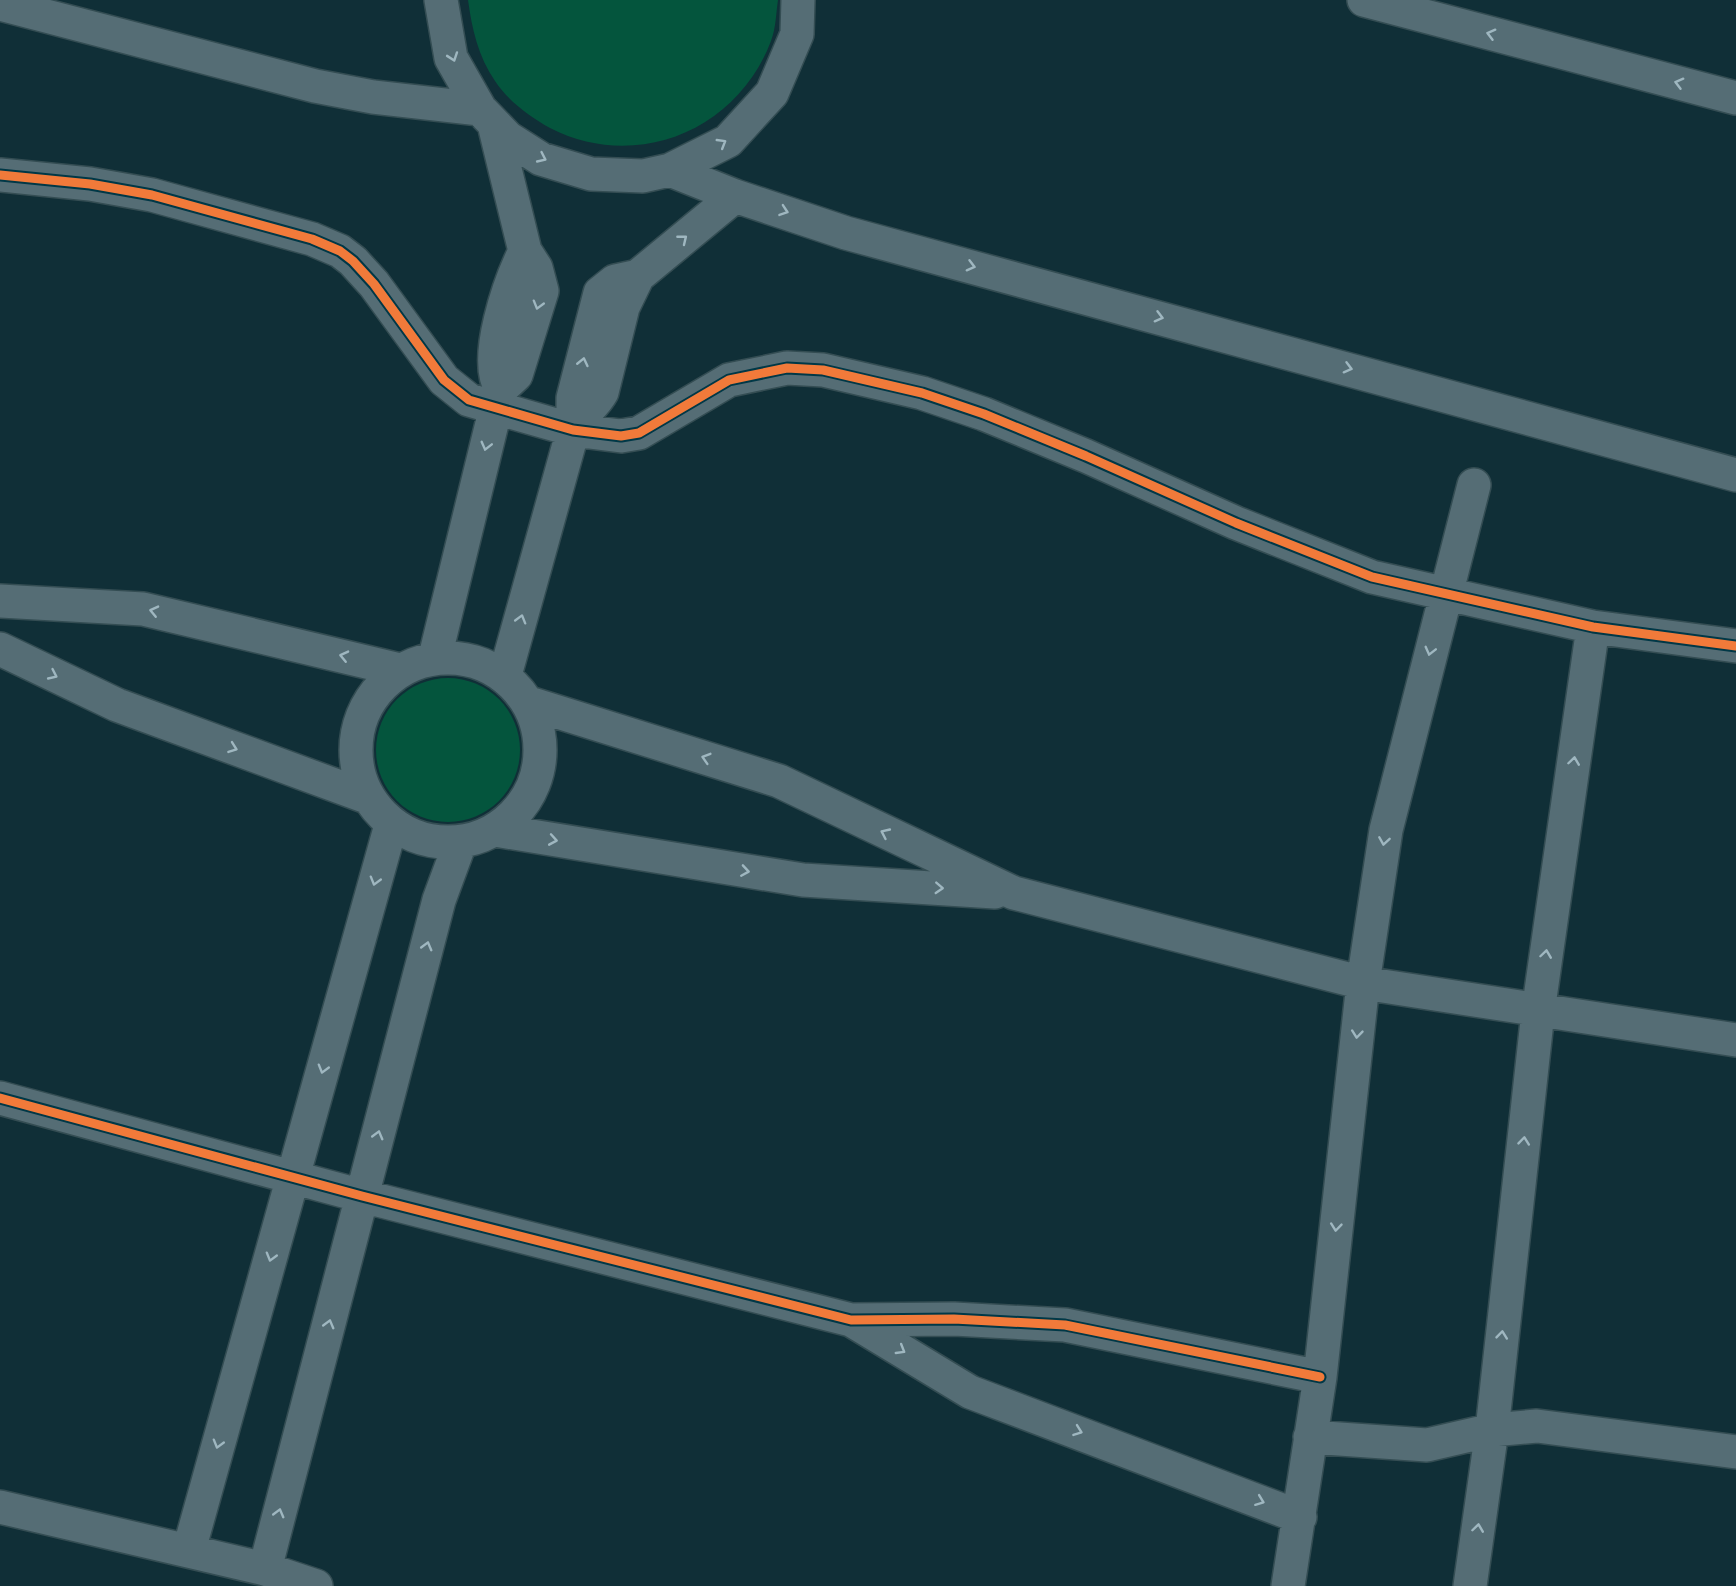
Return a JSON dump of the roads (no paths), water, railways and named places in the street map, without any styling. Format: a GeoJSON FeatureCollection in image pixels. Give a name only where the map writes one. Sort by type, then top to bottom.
{"type":"FeatureCollection","features":[{"type":"Feature","properties":{"kind":"street"},"geometry":{"type":"LineString","coordinates":[[441,0],[451,58],[487,117],[508,138],[542,159],[591,174],[643,176],[670,170],[728,141],[772,93],[797,34],[798,0]]}},
{"type":"Feature","properties":{"kind":"street"},"geometry":{"type":"LineString","coordinates":[[1364,0],[1736,98]]}},
{"type":"Feature","properties":{"kind":"street"},"geometry":{"type":"LineString","coordinates":[[0,4],[315,86],[487,117]]}},
{"type":"Feature","properties":{"kind":"street"},"geometry":{"type":"LineString","coordinates":[[435,657],[498,398],[516,375],[542,291],[536,268],[525,251],[487,117]]}},
{"type":"Feature","properties":{"kind":"street"},"geometry":{"type":"LineString","coordinates":[[670,170],[735,196],[846,233],[1736,475]]}},
{"type":"Feature","properties":{"kind":"street"},"geometry":{"type":"LineString","coordinates":[[0,175],[90,184],[152,195],[312,239],[340,251],[353,261],[374,284],[444,380],[469,400],[498,398],[576,424],[621,436],[639,433],[729,380],[787,368],[823,370],[922,393],[984,414],[1342,567],[1379,579],[1593,627],[1736,646]]}},
{"type":"Feature","properties":{"kind":"street"},"geometry":{"type":"LineString","coordinates":[[505,675],[576,424],[595,405],[602,392],[623,307],[638,276],[735,196]]}},
{"type":"Feature","properties":{"kind":"street"},"geometry":{"type":"LineString","coordinates":[[1288,1586],[1320,1377],[1363,983],[1386,830],[1474,484]]}},
{"type":"Feature","properties":{"kind":"street"},"geometry":{"type":"LineString","coordinates":[[0,601],[143,609],[400,670]]}},
{"type":"Feature","properties":{"kind":"street"},"geometry":{"type":"LineString","coordinates":[[1470,1586],[1492,1430],[1538,1012],[1593,627]]}},
{"type":"Feature","properties":{"kind":"street"},"geometry":{"type":"LineString","coordinates":[[0,650],[117,705],[367,797]]}},
{"type":"Feature","properties":{"kind":"street"},"geometry":{"type":"LineString","coordinates":[[435,657],[472,659],[505,675],[529,703],[541,737],[538,773],[523,806],[495,830],[460,843],[424,840],[391,825],[367,797],[355,763],[357,727],[373,694],[400,670],[435,657]]}},
{"type":"Feature","properties":{"kind":"street"},"geometry":{"type":"LineString","coordinates":[[529,703],[779,781],[1014,893]]}},
{"type":"Feature","properties":{"kind":"street"},"geometry":{"type":"LineString","coordinates":[[189,1550],[391,825]]}},
{"type":"Feature","properties":{"kind":"street"},"geometry":{"type":"LineString","coordinates":[[495,830],[802,880],[1014,893],[1363,983],[1538,1012],[1736,1040]]}},
{"type":"Feature","properties":{"kind":"street"},"geometry":{"type":"LineString","coordinates":[[265,1569],[439,900],[460,843]]}},
{"type":"Feature","properties":{"kind":"street"},"geometry":{"type":"LineString","coordinates":[[0,1098],[362,1196],[851,1320],[954,1319],[1065,1325],[1320,1377]]}},
{"type":"Feature","properties":{"kind":"street"},"geometry":{"type":"LineString","coordinates":[[851,1320],[970,1392],[1300,1517]]}},
{"type":"Feature","properties":{"kind":"street"},"geometry":{"type":"LineString","coordinates":[[1310,1437],[1426,1445],[1492,1430],[1537,1426],[1736,1452]]}},
{"type":"Feature","properties":{"kind":"street"},"geometry":{"type":"LineString","coordinates":[[0,1507],[189,1550],[265,1569],[316,1586]]}}]}
